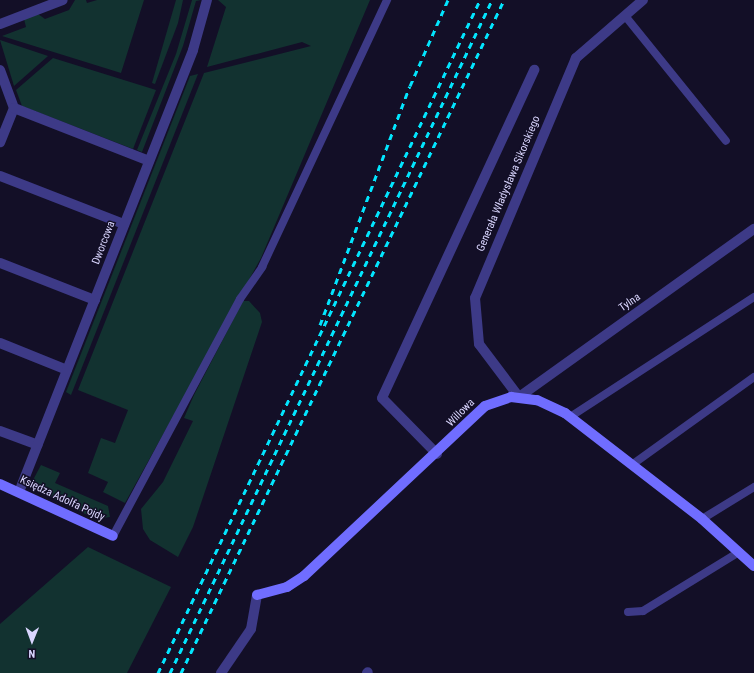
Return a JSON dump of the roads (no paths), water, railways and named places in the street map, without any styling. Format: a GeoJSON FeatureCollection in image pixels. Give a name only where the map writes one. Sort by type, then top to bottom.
{"type":"FeatureCollection","features":[{"type":"Feature","properties":{"kind":"street"},"geometry":{"type":"LineString","coordinates":[[0,24],[63,0]]}},
{"type":"Feature","properties":{"kind":"street","name":"Dworcowa"},"geometry":{"type":"LineString","coordinates":[[20,492],[193,50],[207,0]]}},
{"type":"Feature","properties":{"kind":"street","name":"Generała Władysława Sikorskiego"},"geometry":{"type":"LineString","coordinates":[[519,397],[479,344],[475,298],[576,58],[626,17],[643,0]]}},
{"type":"Feature","properties":{"kind":"street"},"geometry":{"type":"LineString","coordinates":[[0,70],[14,108],[0,142]]}},
{"type":"Feature","properties":{"kind":"street"},"geometry":{"type":"LineString","coordinates":[[437,454],[382,398],[534,70]]}},
{"type":"Feature","properties":{"kind":"street"},"geometry":{"type":"LineString","coordinates":[[14,108],[149,161]]}},
{"type":"Feature","properties":{"kind":"street"},"geometry":{"type":"LineString","coordinates":[[0,176],[124,224]]}},
{"type":"Feature","properties":{"kind":"street","name":"Tylna"},"geometry":{"type":"LineString","coordinates":[[519,397],[754,229]]}},
{"type":"Feature","properties":{"kind":"street"},"geometry":{"type":"LineString","coordinates":[[0,263],[95,300]]}},
{"type":"Feature","properties":{"kind":"street"},"geometry":{"type":"LineString","coordinates":[[0,343],[68,370]]}},
{"type":"Feature","properties":{"kind":"street","name":"Willowa"},"geometry":{"type":"LineString","coordinates":[[221,673],[251,629],[257,596],[287,587],[304,576],[437,454],[485,406],[519,397],[540,401],[570,417],[633,464],[702,519],[754,566]]}},
{"type":"Feature","properties":{"kind":"street"},"geometry":{"type":"LineString","coordinates":[[0,431],[38,445]]}},
{"type":"Feature","properties":{"kind":"street","name":"Księdza Adolfa Pojdy"},"geometry":{"type":"LineString","coordinates":[[0,484],[113,536]]}},
{"type":"Feature","properties":{"kind":"lane"},"geometry":{"type":"LineString","coordinates":[[113,536],[240,299],[262,267],[387,0]]}},
{"type":"Feature","properties":{"kind":"lane"},"geometry":{"type":"LineString","coordinates":[[626,17],[726,141]]}},
{"type":"Feature","properties":{"kind":"lane"},"geometry":{"type":"LineString","coordinates":[[570,417],[754,297]]}},
{"type":"Feature","properties":{"kind":"lane"},"geometry":{"type":"LineString","coordinates":[[633,464],[754,377]]}},
{"type":"Feature","properties":{"kind":"lane"},"geometry":{"type":"LineString","coordinates":[[702,519],[754,487]]}},
{"type":"Feature","properties":{"kind":"lane"},"geometry":{"type":"LineString","coordinates":[[628,612],[643,611],[739,552]]}},
{"type":"Feature","properties":{"kind":"railway"},"geometry":{"type":"LineString","coordinates":[[320,325],[410,86],[448,0]]}},
{"type":"Feature","properties":{"kind":"railway"},"geometry":{"type":"LineString","coordinates":[[158,673],[480,0]]}},
{"type":"Feature","properties":{"kind":"railway"},"geometry":{"type":"LineString","coordinates":[[170,673],[492,0]]}},
{"type":"Feature","properties":{"kind":"railway"},"geometry":{"type":"LineString","coordinates":[[181,673],[504,0]]}}]}
